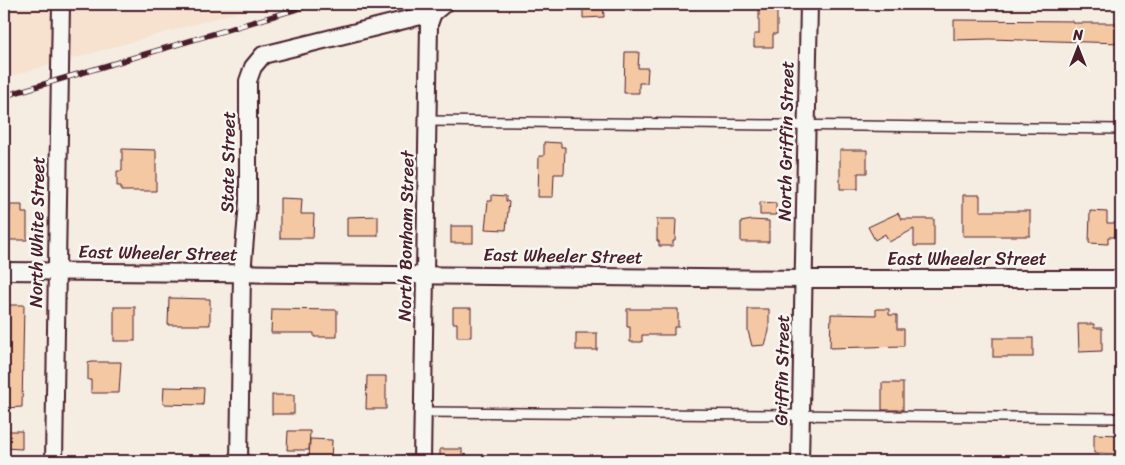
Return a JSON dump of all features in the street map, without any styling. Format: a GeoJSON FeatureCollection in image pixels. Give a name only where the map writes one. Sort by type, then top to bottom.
{"type":"FeatureCollection","features":[{"type":"Feature","properties":{"kind":"street","name":"North White Street"},"geometry":{"type":"LineString","coordinates":[[54,461],[61,4]]}},
{"type":"Feature","properties":{"kind":"street","name":"North Griffin Street"},"geometry":{"type":"LineString","coordinates":[[803,279],[809,4]]}},
{"type":"Feature","properties":{"kind":"street","name":"State Street"},"geometry":{"type":"LineString","coordinates":[[239,461],[242,274],[248,202],[248,81],[253,66],[263,54],[439,9]]}},
{"type":"Feature","properties":{"kind":"street","name":"North Bonham Street"},"geometry":{"type":"LineString","coordinates":[[422,461],[429,24],[439,9]]}},
{"type":"Feature","properties":{"kind":"street","name":"East Wheeler Street"},"geometry":{"type":"LineString","coordinates":[[4,271],[803,279],[1121,279]]}},
{"type":"Feature","properties":{"kind":"street","name":"Griffin Street"},"geometry":{"type":"LineString","coordinates":[[800,461],[803,279]]}},
{"type":"Feature","properties":{"kind":"lane"},"geometry":{"type":"LineString","coordinates":[[428,121],[1121,129]]}},
{"type":"Feature","properties":{"kind":"lane"},"geometry":{"type":"LineString","coordinates":[[423,412],[1121,418]]}},
{"type":"Feature","properties":{"kind":"shaded area"},"geometry":{"type":"Polygon","coordinates":[[[4,4],[266,4],[4,78],[4,4]]]}},
{"type":"Feature","properties":{"kind":"building"},"geometry":{"type":"Polygon","coordinates":[[[583,4],[603,4],[604,17],[583,18],[583,4]]]}},
{"type":"Feature","properties":{"kind":"building"},"geometry":{"type":"Polygon","coordinates":[[[759,7],[777,7],[777,34],[773,34],[773,47],[754,47],[754,34],[759,34],[759,7]]]}},
{"type":"Feature","properties":{"kind":"building"},"geometry":{"type":"Polygon","coordinates":[[[954,20],[1121,23],[1121,43],[990,39],[954,40],[954,20]]]}},
{"type":"Feature","properties":{"kind":"building"},"geometry":{"type":"Polygon","coordinates":[[[625,52],[639,52],[638,68],[648,68],[647,83],[639,83],[639,93],[624,93],[625,52]]]}},
{"type":"Feature","properties":{"kind":"building"},"geometry":{"type":"Polygon","coordinates":[[[544,142],[561,143],[561,147],[565,147],[564,174],[554,174],[553,197],[538,197],[539,156],[544,156],[544,142]]]}},
{"type":"Feature","properties":{"kind":"building"},"geometry":{"type":"Polygon","coordinates":[[[122,149],[156,150],[156,191],[121,191],[121,186],[117,186],[117,171],[122,171],[122,149]]]}},
{"type":"Feature","properties":{"kind":"building"},"geometry":{"type":"Polygon","coordinates":[[[840,150],[867,150],[867,173],[858,173],[858,189],[840,189],[840,150]]]}},
{"type":"Feature","properties":{"kind":"building"},"geometry":{"type":"Polygon","coordinates":[[[492,195],[506,196],[506,201],[509,202],[506,230],[485,229],[488,201],[492,201],[492,195]]]}},
{"type":"Feature","properties":{"kind":"building"},"geometry":{"type":"Polygon","coordinates":[[[963,195],[980,195],[980,211],[1030,211],[1030,236],[963,236],[963,195]]]}},
{"type":"Feature","properties":{"kind":"building"},"geometry":{"type":"Polygon","coordinates":[[[280,198],[302,199],[301,214],[314,214],[313,238],[280,238],[280,198]]]}},
{"type":"Feature","properties":{"kind":"building"},"geometry":{"type":"Polygon","coordinates":[[[760,202],[776,203],[776,215],[760,215],[760,202]]]}},
{"type":"Feature","properties":{"kind":"building"},"geometry":{"type":"Polygon","coordinates":[[[10,205],[22,205],[22,213],[27,213],[27,240],[6,240],[6,212],[10,212],[10,205]]]}},
{"type":"Feature","properties":{"kind":"building"},"geometry":{"type":"Polygon","coordinates":[[[1090,211],[1107,212],[1107,223],[1116,223],[1115,237],[1108,237],[1108,244],[1089,243],[1090,211]]]}},
{"type":"Feature","properties":{"kind":"building"},"geometry":{"type":"Polygon","coordinates":[[[898,213],[901,219],[934,219],[934,246],[914,246],[914,229],[889,242],[885,234],[875,240],[868,227],[898,213]]]}},
{"type":"Feature","properties":{"kind":"building"},"geometry":{"type":"Polygon","coordinates":[[[378,216],[378,236],[347,236],[347,217],[378,216]]]}},
{"type":"Feature","properties":{"kind":"building"},"geometry":{"type":"Polygon","coordinates":[[[657,219],[676,219],[673,246],[659,246],[659,241],[657,241],[657,219]]]}},
{"type":"Feature","properties":{"kind":"building"},"geometry":{"type":"Polygon","coordinates":[[[752,220],[769,221],[769,242],[741,242],[741,222],[752,220]]]}},
{"type":"Feature","properties":{"kind":"building"},"geometry":{"type":"Polygon","coordinates":[[[451,226],[473,226],[473,243],[451,243],[451,226]]]}},
{"type":"Feature","properties":{"kind":"building"},"geometry":{"type":"Polygon","coordinates":[[[169,298],[210,299],[210,325],[168,325],[169,298]]]}},
{"type":"Feature","properties":{"kind":"building"},"geometry":{"type":"Polygon","coordinates":[[[4,305],[24,305],[22,407],[4,408],[4,305]]]}},
{"type":"Feature","properties":{"kind":"building"},"geometry":{"type":"Polygon","coordinates":[[[114,307],[135,307],[135,341],[114,341],[114,307]]]}},
{"type":"Feature","properties":{"kind":"building"},"geometry":{"type":"Polygon","coordinates":[[[453,308],[471,308],[471,337],[457,337],[457,323],[453,323],[453,308]]]}},
{"type":"Feature","properties":{"kind":"building"},"geometry":{"type":"Polygon","coordinates":[[[272,309],[337,310],[337,337],[314,337],[314,333],[271,333],[272,309]]]}},
{"type":"Feature","properties":{"kind":"building"},"geometry":{"type":"Polygon","coordinates":[[[627,309],[678,309],[678,327],[674,327],[674,335],[642,335],[642,342],[630,342],[630,327],[627,327],[627,309]]]}},
{"type":"Feature","properties":{"kind":"building"},"geometry":{"type":"Polygon","coordinates":[[[748,309],[769,309],[769,331],[765,345],[752,346],[748,331],[748,309]]]}},
{"type":"Feature","properties":{"kind":"building"},"geometry":{"type":"Polygon","coordinates":[[[876,309],[889,309],[889,315],[897,315],[897,329],[904,329],[904,346],[830,348],[831,314],[876,315],[876,309]]]}},
{"type":"Feature","properties":{"kind":"building"},"geometry":{"type":"Polygon","coordinates":[[[1078,324],[1094,324],[1094,328],[1102,328],[1102,351],[1079,352],[1078,324]]]}},
{"type":"Feature","properties":{"kind":"building"},"geometry":{"type":"Polygon","coordinates":[[[576,333],[597,333],[597,350],[576,350],[576,333]]]}},
{"type":"Feature","properties":{"kind":"building"},"geometry":{"type":"Polygon","coordinates":[[[993,338],[1033,338],[1033,357],[993,357],[993,338]]]}},
{"type":"Feature","properties":{"kind":"building"},"geometry":{"type":"Polygon","coordinates":[[[121,362],[119,393],[91,393],[91,380],[88,380],[88,363],[121,362]]]}},
{"type":"Feature","properties":{"kind":"building"},"geometry":{"type":"Polygon","coordinates":[[[367,376],[386,376],[386,409],[366,409],[367,376]]]}},
{"type":"Feature","properties":{"kind":"building"},"geometry":{"type":"Polygon","coordinates":[[[882,383],[903,383],[903,410],[882,410],[882,383]]]}},
{"type":"Feature","properties":{"kind":"building"},"geometry":{"type":"Polygon","coordinates":[[[164,387],[204,388],[203,405],[163,404],[164,387]]]}},
{"type":"Feature","properties":{"kind":"building"},"geometry":{"type":"Polygon","coordinates":[[[272,395],[294,395],[294,414],[272,414],[272,395]]]}},
{"type":"Feature","properties":{"kind":"building"},"geometry":{"type":"Polygon","coordinates":[[[4,431],[22,431],[22,449],[4,448],[4,431]]]}},
{"type":"Feature","properties":{"kind":"building"},"geometry":{"type":"Polygon","coordinates":[[[288,431],[310,431],[309,450],[287,450],[288,431]]]}},
{"type":"Feature","properties":{"kind":"building"},"geometry":{"type":"Polygon","coordinates":[[[1094,434],[1121,435],[1121,454],[1094,453],[1094,434]]]}},
{"type":"Feature","properties":{"kind":"building"},"geometry":{"type":"Polygon","coordinates":[[[310,439],[332,440],[331,461],[309,461],[310,439]]]}},
{"type":"Feature","properties":{"kind":"building"},"geometry":{"type":"Polygon","coordinates":[[[440,449],[462,449],[462,461],[440,461],[440,449]]]}},
{"type":"Feature","properties":{"kind":"railway"},"geometry":{"type":"LineString","coordinates":[[4,96],[314,4]]}}]}
